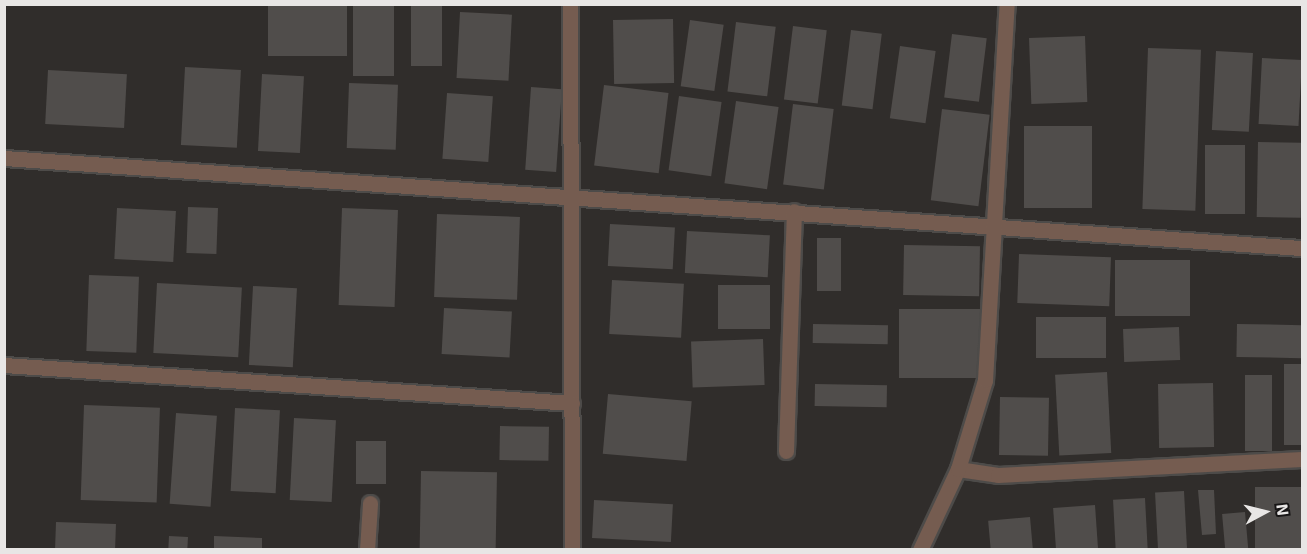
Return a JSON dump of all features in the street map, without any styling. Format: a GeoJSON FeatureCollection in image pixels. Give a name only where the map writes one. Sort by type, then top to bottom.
{"type":"FeatureCollection","features":[{"type":"Feature","properties":{"kind":"street"},"geometry":{"type":"LineString","coordinates":[[570,4],[572,549]]}},
{"type":"Feature","properties":{"kind":"street"},"geometry":{"type":"LineString","coordinates":[[920,549],[958,470],[985,380],[992,224],[1008,4]]}},
{"type":"Feature","properties":{"kind":"street"},"geometry":{"type":"LineString","coordinates":[[4,158],[992,224],[1302,248]]}},
{"type":"Feature","properties":{"kind":"street"},"geometry":{"type":"LineString","coordinates":[[786,451],[794,211]]}},
{"type":"Feature","properties":{"kind":"street"},"geometry":{"type":"LineString","coordinates":[[4,365],[572,403]]}},
{"type":"Feature","properties":{"kind":"street"},"geometry":{"type":"LineString","coordinates":[[958,470],[998,475],[1302,459]]}},
{"type":"Feature","properties":{"kind":"street"},"geometry":{"type":"LineString","coordinates":[[367,549],[370,503]]}},
{"type":"Feature","properties":{"kind":"building"},"geometry":{"type":"Polygon","coordinates":[[[268,4],[347,4],[347,56],[268,56],[268,4]]]}},
{"type":"Feature","properties":{"kind":"building"},"geometry":{"type":"Polygon","coordinates":[[[353,4],[394,4],[394,76],[353,76],[353,4]]]}},
{"type":"Feature","properties":{"kind":"building"},"geometry":{"type":"Polygon","coordinates":[[[411,4],[442,4],[442,66],[411,66],[411,4]]]}},
{"type":"Feature","properties":{"kind":"building"},"geometry":{"type":"Polygon","coordinates":[[[460,12],[512,15],[508,81],[457,78],[460,12]]]}},
{"type":"Feature","properties":{"kind":"building"},"geometry":{"type":"Polygon","coordinates":[[[673,19],[674,83],[614,84],[613,20],[673,19]]]}},
{"type":"Feature","properties":{"kind":"building"},"geometry":{"type":"Polygon","coordinates":[[[690,20],[724,25],[714,91],[681,86],[690,20]]]}},
{"type":"Feature","properties":{"kind":"building"},"geometry":{"type":"Polygon","coordinates":[[[736,22],[776,27],[767,96],[727,91],[736,22]]]}},
{"type":"Feature","properties":{"kind":"building"},"geometry":{"type":"Polygon","coordinates":[[[793,26],[827,30],[818,104],[784,99],[793,26]]]}},
{"type":"Feature","properties":{"kind":"building"},"geometry":{"type":"Polygon","coordinates":[[[851,30],[882,34],[873,109],[842,105],[851,30]]]}},
{"type":"Feature","properties":{"kind":"building"},"geometry":{"type":"Polygon","coordinates":[[[952,34],[987,38],[979,102],[944,98],[952,34]]]}},
{"type":"Feature","properties":{"kind":"building"},"geometry":{"type":"Polygon","coordinates":[[[1085,36],[1087,102],[1031,104],[1029,38],[1085,36]]]}},
{"type":"Feature","properties":{"kind":"building"},"geometry":{"type":"Polygon","coordinates":[[[900,46],[936,51],[925,123],[890,118],[900,46]]]}},
{"type":"Feature","properties":{"kind":"building"},"geometry":{"type":"Polygon","coordinates":[[[1148,48],[1201,50],[1195,211],[1142,209],[1148,48]]]}},
{"type":"Feature","properties":{"kind":"building"},"geometry":{"type":"Polygon","coordinates":[[[1216,51],[1253,53],[1249,132],[1212,130],[1216,51]]]}},
{"type":"Feature","properties":{"kind":"building"},"geometry":{"type":"Polygon","coordinates":[[[1262,58],[1302,60],[1298,126],[1259,124],[1262,58]]]}},
{"type":"Feature","properties":{"kind":"building"},"geometry":{"type":"Polygon","coordinates":[[[185,67],[241,70],[237,148],[181,145],[185,67]]]}},
{"type":"Feature","properties":{"kind":"building"},"geometry":{"type":"Polygon","coordinates":[[[48,70],[127,74],[124,128],[45,124],[48,70]]]}},
{"type":"Feature","properties":{"kind":"building"},"geometry":{"type":"Polygon","coordinates":[[[262,74],[304,76],[300,153],[258,151],[262,74]]]}},
{"type":"Feature","properties":{"kind":"building"},"geometry":{"type":"Polygon","coordinates":[[[349,83],[398,85],[396,150],[347,148],[349,83]]]}},
{"type":"Feature","properties":{"kind":"building"},"geometry":{"type":"Polygon","coordinates":[[[604,85],[669,93],[659,173],[594,165],[604,85]]]}},
{"type":"Feature","properties":{"kind":"building"},"geometry":{"type":"Polygon","coordinates":[[[531,87],[562,89],[556,172],[525,170],[531,87]]]}},
{"type":"Feature","properties":{"kind":"building"},"geometry":{"type":"Polygon","coordinates":[[[447,93],[493,96],[488,162],[442,159],[447,93]]]}},
{"type":"Feature","properties":{"kind":"building"},"geometry":{"type":"Polygon","coordinates":[[[679,96],[722,102],[711,176],[669,170],[679,96]]]}},
{"type":"Feature","properties":{"kind":"building"},"geometry":{"type":"Polygon","coordinates":[[[736,101],[779,107],[767,189],[724,183],[736,101]]]}},
{"type":"Feature","properties":{"kind":"building"},"geometry":{"type":"Polygon","coordinates":[[[793,104],[834,109],[824,189],[783,184],[793,104]]]}},
{"type":"Feature","properties":{"kind":"building"},"geometry":{"type":"Polygon","coordinates":[[[942,109],[990,115],[978,206],[931,200],[942,109]]]}},
{"type":"Feature","properties":{"kind":"building"},"geometry":{"type":"Polygon","coordinates":[[[1024,126],[1092,126],[1092,208],[1024,208],[1024,126]]]}},
{"type":"Feature","properties":{"kind":"building"},"geometry":{"type":"Polygon","coordinates":[[[1258,142],[1302,143],[1301,218],[1257,217],[1258,142]]]}},
{"type":"Feature","properties":{"kind":"building"},"geometry":{"type":"Polygon","coordinates":[[[1205,145],[1245,145],[1245,214],[1205,214],[1205,145]]]}},
{"type":"Feature","properties":{"kind":"building"},"geometry":{"type":"Polygon","coordinates":[[[188,207],[218,208],[216,254],[186,253],[188,207]]]}},
{"type":"Feature","properties":{"kind":"building"},"geometry":{"type":"Polygon","coordinates":[[[117,208],[176,211],[173,262],[114,259],[117,208]]]}},
{"type":"Feature","properties":{"kind":"building"},"geometry":{"type":"Polygon","coordinates":[[[342,208],[398,210],[395,307],[339,305],[342,208]]]}},
{"type":"Feature","properties":{"kind":"building"},"geometry":{"type":"Polygon","coordinates":[[[437,214],[520,217],[517,300],[434,297],[437,214]]]}},
{"type":"Feature","properties":{"kind":"building"},"geometry":{"type":"Polygon","coordinates":[[[610,224],[675,227],[673,269],[608,266],[610,224]]]}},
{"type":"Feature","properties":{"kind":"building"},"geometry":{"type":"Polygon","coordinates":[[[687,231],[770,235],[768,277],[685,273],[687,231]]]}},
{"type":"Feature","properties":{"kind":"building"},"geometry":{"type":"Polygon","coordinates":[[[817,238],[841,238],[841,291],[817,291],[817,238]]]}},
{"type":"Feature","properties":{"kind":"building"},"geometry":{"type":"Polygon","coordinates":[[[904,245],[980,246],[979,296],[903,295],[904,245]]]}},
{"type":"Feature","properties":{"kind":"building"},"geometry":{"type":"Polygon","coordinates":[[[1019,254],[1111,257],[1109,306],[1017,303],[1019,254]]]}},
{"type":"Feature","properties":{"kind":"building"},"geometry":{"type":"Polygon","coordinates":[[[1115,260],[1190,260],[1190,316],[1115,316],[1115,260]]]}},
{"type":"Feature","properties":{"kind":"building"},"geometry":{"type":"Polygon","coordinates":[[[89,275],[139,277],[136,353],[86,351],[89,275]]]}},
{"type":"Feature","properties":{"kind":"building"},"geometry":{"type":"Polygon","coordinates":[[[612,280],[684,284],[681,338],[609,334],[612,280]]]}},
{"type":"Feature","properties":{"kind":"building"},"geometry":{"type":"Polygon","coordinates":[[[157,283],[242,287],[238,357],[153,353],[157,283]]]}},
{"type":"Feature","properties":{"kind":"building"},"geometry":{"type":"Polygon","coordinates":[[[718,285],[770,285],[770,329],[718,329],[718,285]]]}},
{"type":"Feature","properties":{"kind":"building"},"geometry":{"type":"Polygon","coordinates":[[[253,286],[297,288],[293,367],[249,365],[253,286]]]}},
{"type":"Feature","properties":{"kind":"building"},"geometry":{"type":"Polygon","coordinates":[[[444,308],[512,312],[509,357],[442,354],[444,308]]]}},
{"type":"Feature","properties":{"kind":"building"},"geometry":{"type":"Polygon","coordinates":[[[899,309],[981,309],[981,378],[899,378],[899,309]]]}},
{"type":"Feature","properties":{"kind":"building"},"geometry":{"type":"Polygon","coordinates":[[[1036,317],[1106,317],[1106,358],[1036,358],[1036,317]]]}},
{"type":"Feature","properties":{"kind":"building"},"geometry":{"type":"Polygon","coordinates":[[[813,324],[888,325],[888,344],[813,343],[813,324]]]}},
{"type":"Feature","properties":{"kind":"building"},"geometry":{"type":"Polygon","coordinates":[[[1237,324],[1302,325],[1301,358],[1236,357],[1237,324]]]}},
{"type":"Feature","properties":{"kind":"building"},"geometry":{"type":"Polygon","coordinates":[[[1179,327],[1180,360],[1124,362],[1123,329],[1179,327]]]}},
{"type":"Feature","properties":{"kind":"building"},"geometry":{"type":"Polygon","coordinates":[[[763,339],[765,385],[693,387],[691,342],[763,339]]]}},
{"type":"Feature","properties":{"kind":"building"},"geometry":{"type":"Polygon","coordinates":[[[1284,364],[1302,364],[1302,445],[1284,445],[1284,364]]]}},
{"type":"Feature","properties":{"kind":"building"},"geometry":{"type":"Polygon","coordinates":[[[1107,372],[1111,453],[1059,456],[1055,375],[1107,372]]]}},
{"type":"Feature","properties":{"kind":"building"},"geometry":{"type":"Polygon","coordinates":[[[1245,375],[1272,375],[1272,451],[1245,451],[1245,375]]]}},
{"type":"Feature","properties":{"kind":"building"},"geometry":{"type":"Polygon","coordinates":[[[1213,383],[1214,447],[1159,448],[1158,384],[1213,383]]]}},
{"type":"Feature","properties":{"kind":"building"},"geometry":{"type":"Polygon","coordinates":[[[815,384],[887,385],[887,407],[815,406],[815,384]]]}},
{"type":"Feature","properties":{"kind":"building"},"geometry":{"type":"Polygon","coordinates":[[[608,394],[692,401],[686,461],[603,454],[608,394]]]}},
{"type":"Feature","properties":{"kind":"building"},"geometry":{"type":"Polygon","coordinates":[[[1000,397],[1049,398],[1048,456],[999,455],[1000,397]]]}},
{"type":"Feature","properties":{"kind":"building"},"geometry":{"type":"Polygon","coordinates":[[[84,405],[160,408],[157,503],[81,500],[84,405]]]}},
{"type":"Feature","properties":{"kind":"building"},"geometry":{"type":"Polygon","coordinates":[[[235,408],[280,410],[276,493],[231,491],[235,408]]]}},
{"type":"Feature","properties":{"kind":"building"},"geometry":{"type":"Polygon","coordinates":[[[176,413],[217,416],[211,507],[170,504],[176,413]]]}},
{"type":"Feature","properties":{"kind":"building"},"geometry":{"type":"Polygon","coordinates":[[[294,418],[336,420],[332,502],[290,500],[294,418]]]}},
{"type":"Feature","properties":{"kind":"building"},"geometry":{"type":"Polygon","coordinates":[[[500,426],[549,427],[548,461],[499,460],[500,426]]]}},
{"type":"Feature","properties":{"kind":"building"},"geometry":{"type":"Polygon","coordinates":[[[356,441],[386,441],[386,484],[356,484],[356,441]]]}},
{"type":"Feature","properties":{"kind":"building"},"geometry":{"type":"Polygon","coordinates":[[[421,471],[497,472],[496,550],[420,550],[421,471]]]}},
{"type":"Feature","properties":{"kind":"building"},"geometry":{"type":"Polygon","coordinates":[[[1255,487],[1302,487],[1302,549],[1255,549],[1255,487]]]}},
{"type":"Feature","properties":{"kind":"building"},"geometry":{"type":"Polygon","coordinates":[[[1198,490],[1214,490],[1216,534],[1202,535],[1198,490]]]}},
{"type":"Feature","properties":{"kind":"building"},"geometry":{"type":"Polygon","coordinates":[[[1184,491],[1187,550],[1158,550],[1155,493],[1184,491]]]}},
{"type":"Feature","properties":{"kind":"building"},"geometry":{"type":"Polygon","coordinates":[[[1145,498],[1148,550],[1116,550],[1113,500],[1145,498]]]}},
{"type":"Feature","properties":{"kind":"building"},"geometry":{"type":"Polygon","coordinates":[[[594,500],[673,504],[671,542],[592,538],[594,500]]]}},
{"type":"Feature","properties":{"kind":"building"},"geometry":{"type":"Polygon","coordinates":[[[1095,505],[1098,550],[1056,550],[1053,508],[1095,505]]]}},
{"type":"Feature","properties":{"kind":"building"},"geometry":{"type":"Polygon","coordinates":[[[1245,512],[1248,550],[1225,550],[1222,514],[1245,512]]]}},
{"type":"Feature","properties":{"kind":"building"},"geometry":{"type":"Polygon","coordinates":[[[1030,517],[1033,550],[991,550],[988,521],[1030,517]]]}},
{"type":"Feature","properties":{"kind":"building"},"geometry":{"type":"Polygon","coordinates":[[[56,522],[116,524],[115,550],[55,550],[56,522]]]}},
{"type":"Feature","properties":{"kind":"building"},"geometry":{"type":"Polygon","coordinates":[[[169,536],[188,537],[187,550],[168,550],[169,536]]]}},
{"type":"Feature","properties":{"kind":"building"},"geometry":{"type":"Polygon","coordinates":[[[214,536],[262,538],[262,550],[214,550],[214,536]]]}}]}
